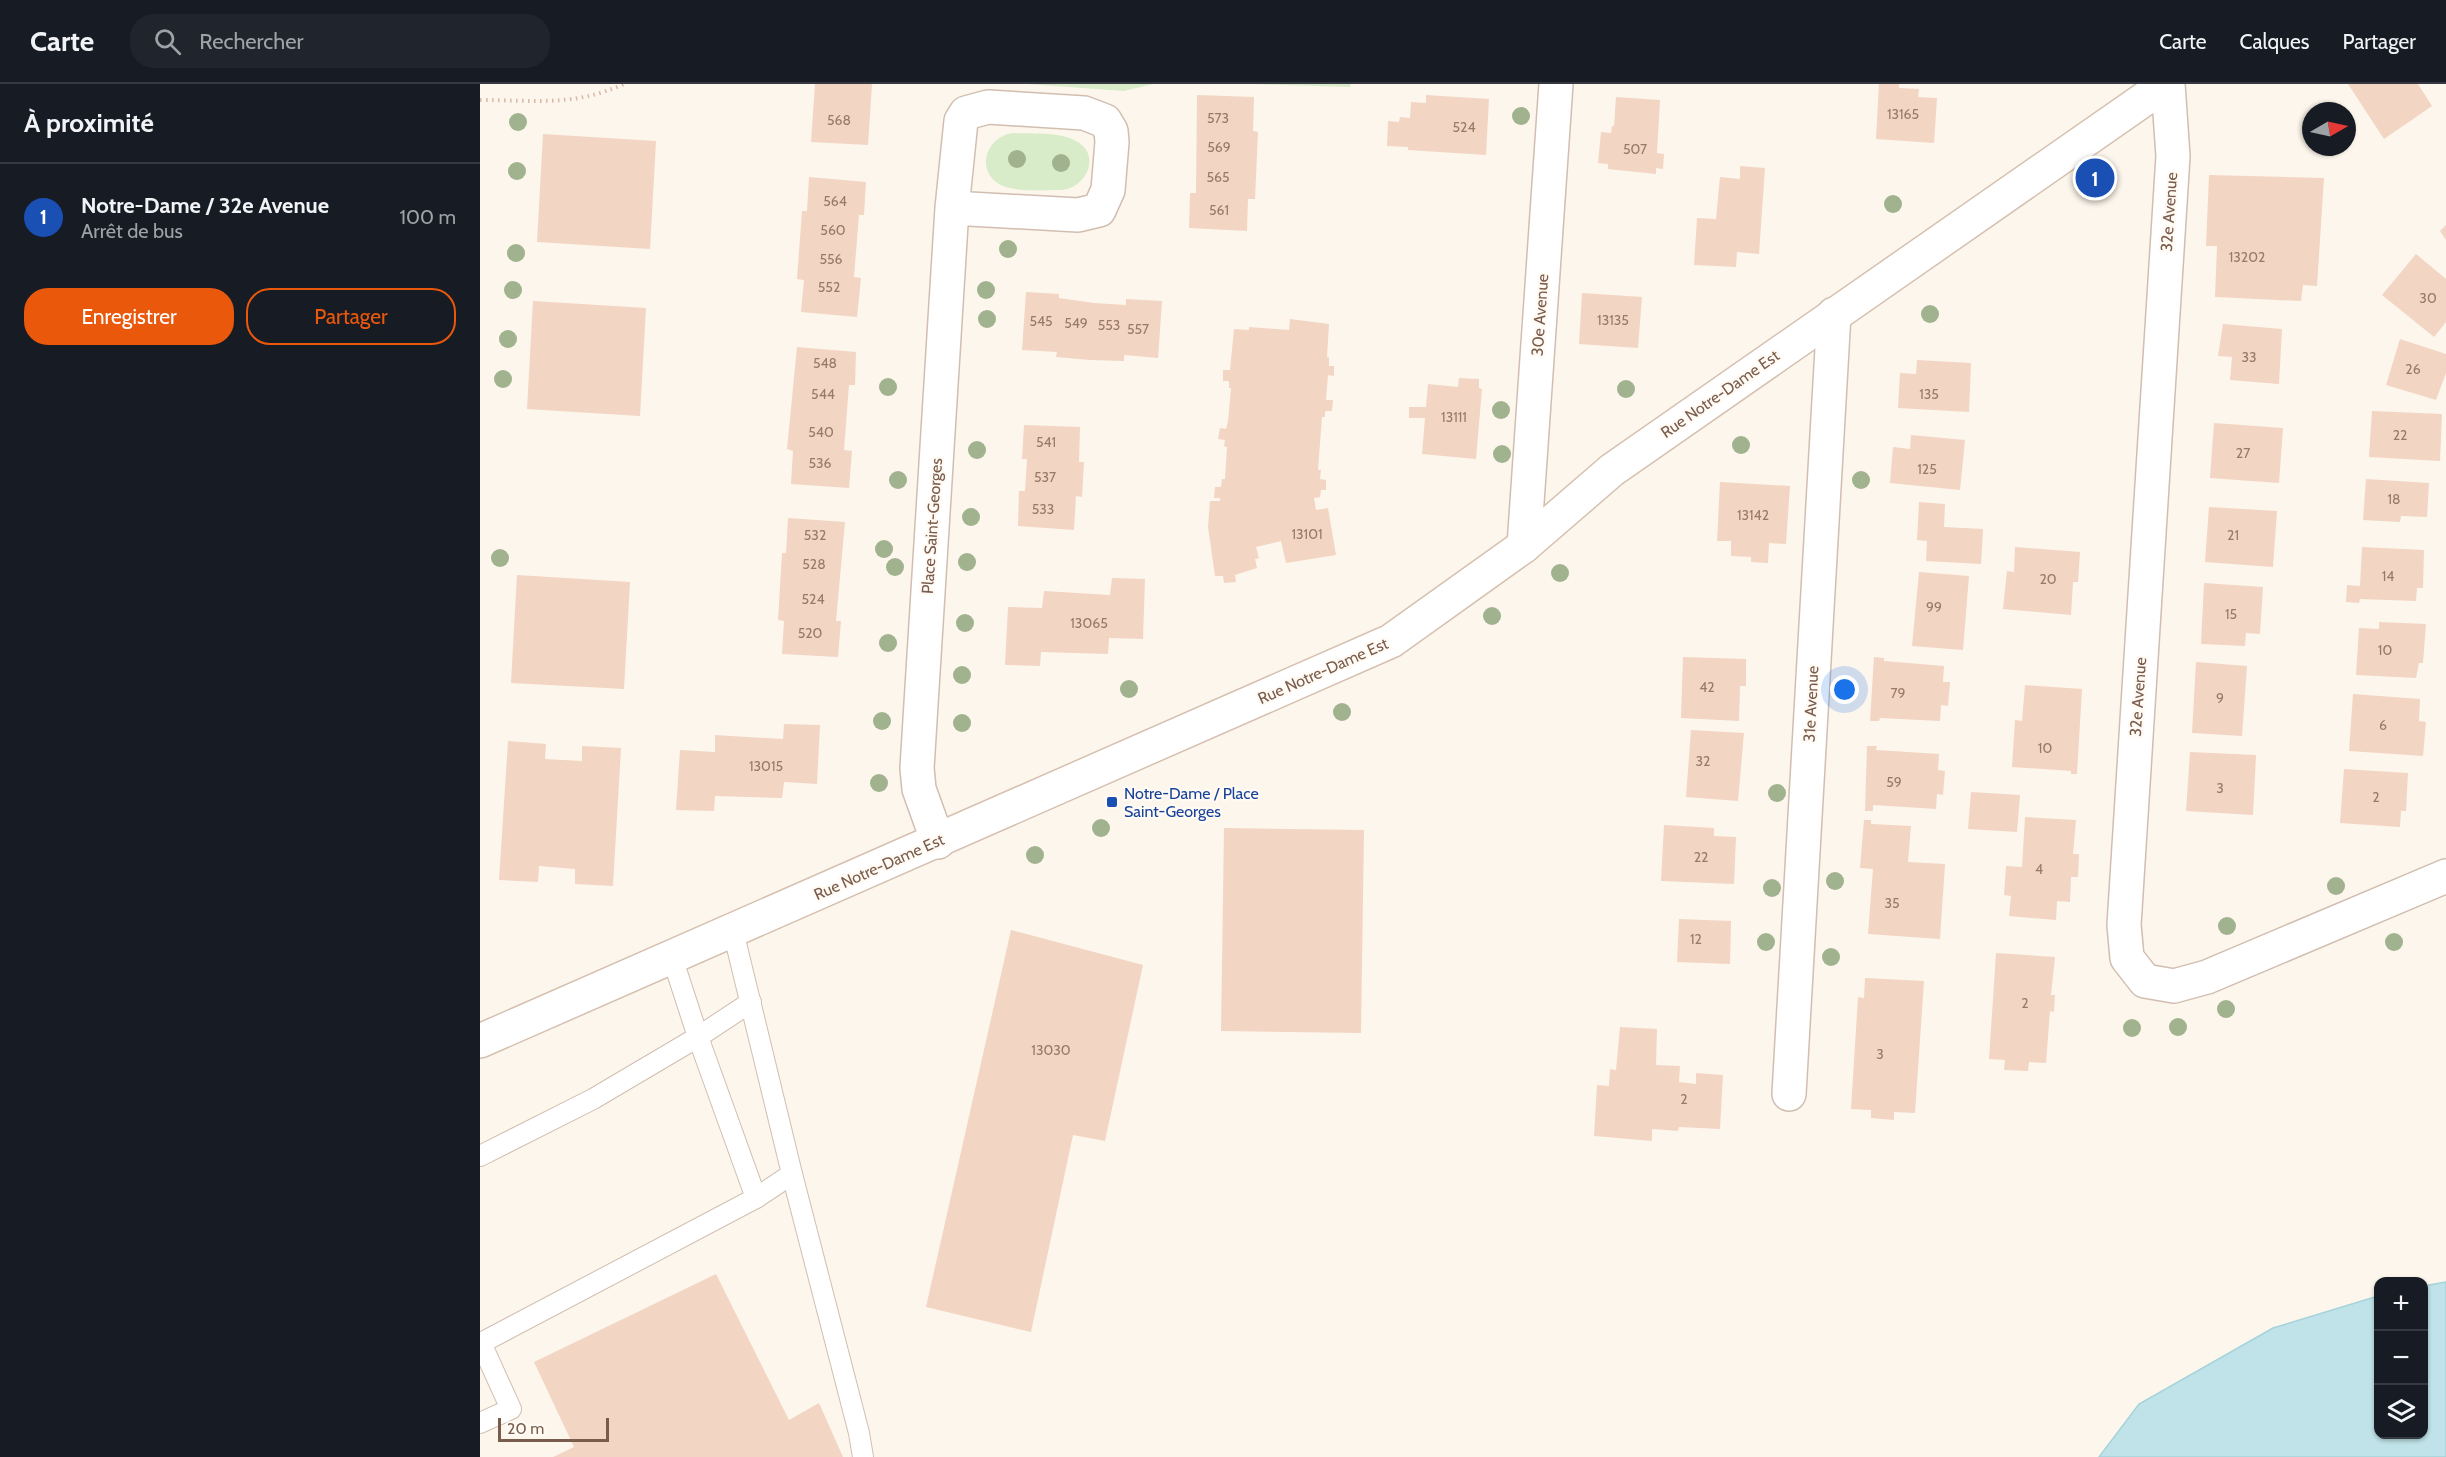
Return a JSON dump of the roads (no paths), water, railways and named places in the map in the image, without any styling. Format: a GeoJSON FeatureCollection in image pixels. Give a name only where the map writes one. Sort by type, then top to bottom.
{"type":"FeatureCollection","features":[{"type":"Feature","properties":{"kind":"street","name":"30e Avenue"},"geometry":{"type":"LineString","coordinates":[[1524,546],[1556,84]]}},
{"type":"Feature","properties":{"kind":"street","name":"Rue Notre-Dame Est"},"geometry":{"type":"LineString","coordinates":[[482,1033],[733,931],[1391,641],[1524,546],[1612,470],[2167,84]]}},
{"type":"Feature","properties":{"kind":"street","name":"32e Avenue"},"geometry":{"type":"LineString","coordinates":[[2167,84],[2173,156],[2124,925],[2127,958],[2145,981],[2174,986],[2207,976],[2446,876]]}},
{"type":"Feature","properties":{"kind":"street","name":"Place Saint-Georges"},"geometry":{"type":"LineString","coordinates":[[938,842],[920,789],[917,768],[952,208],[961,121],[966,113],[988,107],[1084,113],[1105,122],[1111,131],[1108,190],[1100,210],[1078,215],[952,208]]}},
{"type":"Feature","properties":{"kind":"street","name":"31e Avenue"},"geometry":{"type":"LineString","coordinates":[[1789,1094],[1834,314]]}},
{"type":"Feature","properties":{"kind":"lane"},"geometry":{"type":"LineString","coordinates":[[733,931],[792,1174],[859,1433],[863,1457]]}},
{"type":"Feature","properties":{"kind":"lane"},"geometry":{"type":"LineString","coordinates":[[672,957],[756,1198]]}},
{"type":"Feature","properties":{"kind":"lane"},"geometry":{"type":"LineString","coordinates":[[480,1156],[593,1098],[698,1037],[751,1002]]}},
{"type":"Feature","properties":{"kind":"lane"},"geometry":{"type":"LineString","coordinates":[[480,1423],[511,1409],[481,1342],[756,1198],[792,1174]]}},
{"type":"Feature","properties":{"kind":"water"},"geometry":{"type":"Polygon","coordinates":[[[2446,1282],[2446,1457],[2099,1457],[2139,1404],[2273,1328],[2374,1297],[2374,1439],[2428,1439],[2428,1285],[2446,1282]]]}},
{"type":"Feature","properties":{"kind":"place","name":"Notre-Dame / 32e Avenue"},"geometry":{"type":"Point","coordinates":[2095,178]}},
{"type":"Feature","properties":{"kind":"place","name":"Notre-Dame / Place Saint-Georges"},"geometry":{"type":"Point","coordinates":[1112,802]}}]}
